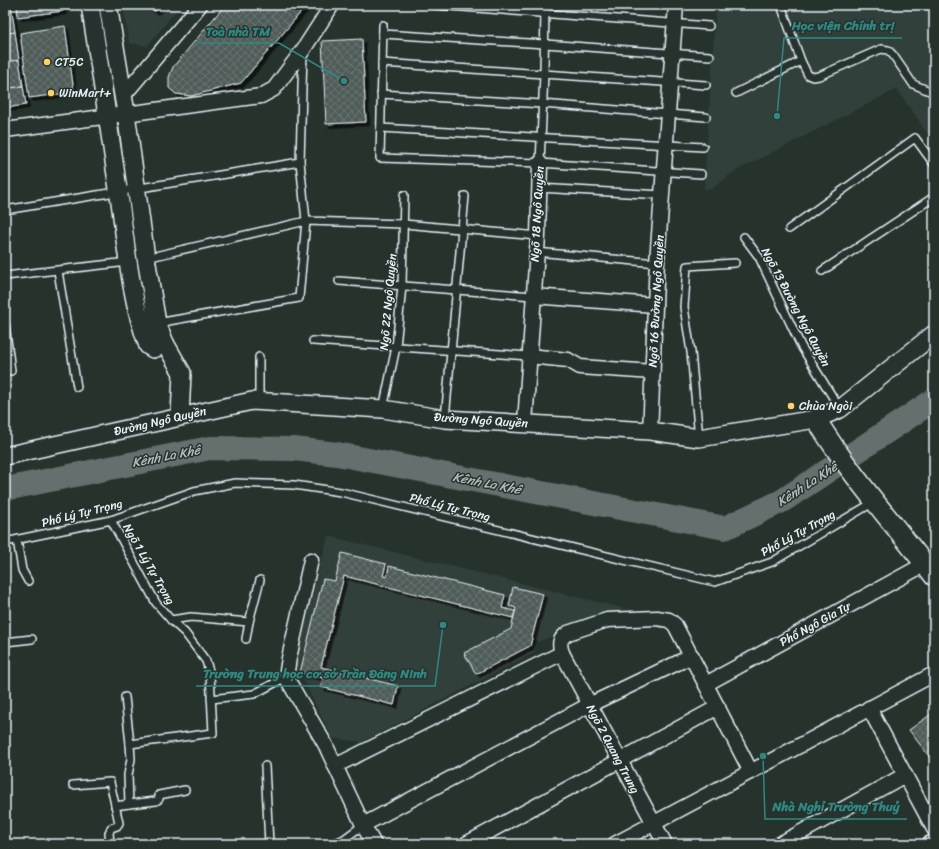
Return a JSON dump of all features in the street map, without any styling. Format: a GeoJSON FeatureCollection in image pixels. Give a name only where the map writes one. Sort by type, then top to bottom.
{"type":"FeatureCollection","features":[{"type":"Feature","properties":{"kind":"main road"},"geometry":{"type":"LineString","coordinates":[[821,426],[874,502],[932,573]]}},
{"type":"Feature","properties":{"kind":"street"},"geometry":{"type":"LineString","coordinates":[[90,5],[108,116],[118,192],[157,323],[182,373],[180,416]]}},
{"type":"Feature","properties":{"kind":"street"},"geometry":{"type":"LineString","coordinates":[[108,5],[126,113],[136,189],[140,326],[148,346],[153,349],[166,343]]}},
{"type":"Feature","properties":{"kind":"street"},"geometry":{"type":"LineString","coordinates":[[108,116],[123,96],[200,5]]}},
{"type":"Feature","properties":{"kind":"street"},"geometry":{"type":"LineString","coordinates":[[5,130],[261,96],[274,89],[303,50],[332,5]]}},
{"type":"Feature","properties":{"kind":"street","name":"Ngõ 16 Đường Ngô Quyền"},"geometry":{"type":"LineString","coordinates":[[650,431],[657,263],[676,5]]}},
{"type":"Feature","properties":{"kind":"street","name":"Ngõ 18 Ngô Quyền"},"geometry":{"type":"LineString","coordinates":[[525,423],[538,236],[540,163]]}},
{"type":"Feature","properties":{"kind":"street"},"geometry":{"type":"LineString","coordinates":[[533,296],[655,305]]}},
{"type":"Feature","properties":{"kind":"street","name":"Đường Ngô Quyền"},"geometry":{"type":"LineString","coordinates":[[5,456],[252,401],[383,410],[445,420],[525,423],[650,431],[699,438],[821,426],[934,334]]}},
{"type":"Feature","properties":{"kind":"street"},"geometry":{"type":"LineString","coordinates":[[529,356],[568,360],[580,367],[653,372]]}},
{"type":"Feature","properties":{"kind":"street"},"geometry":{"type":"LineString","coordinates":[[311,560],[286,677],[324,744],[363,825],[374,844]]}},
{"type":"Feature","properties":{"kind":"street","name":"Phố Ngô Gia Tự"},"geometry":{"type":"LineString","coordinates":[[706,684],[932,573]]}},
{"type":"Feature","properties":{"kind":"street"},"geometry":{"type":"LineString","coordinates":[[335,766],[562,653],[559,645],[564,635],[568,633],[607,620],[646,618],[669,620],[675,625],[750,772]]}},
{"type":"Feature","properties":{"kind":"street","name":"Ngõ 2 Quang Trung"},"geometry":{"type":"LineString","coordinates":[[562,653],[665,844]]}},
{"type":"Feature","properties":{"kind":"street"},"geometry":{"type":"LineString","coordinates":[[363,825],[589,705],[692,656]]}},
{"type":"Feature","properties":{"kind":"street"},"geometry":{"type":"LineString","coordinates":[[615,844],[934,674]]}},
{"type":"Feature","properties":{"kind":"street"},"geometry":{"type":"LineString","coordinates":[[466,844],[718,707]]}},
{"type":"Feature","properties":{"kind":"street"},"geometry":{"type":"LineString","coordinates":[[869,708],[934,829]]}},
{"type":"Feature","properties":{"kind":"street"},"geometry":{"type":"LineString","coordinates":[[780,844],[905,775]]}},
{"type":"Feature","properties":{"kind":"street"},"geometry":{"type":"LineString","coordinates":[[930,844],[934,842]]}},
{"type":"Feature","properties":{"kind":"lane"},"geometry":{"type":"LineString","coordinates":[[436,5],[675,22],[710,26]]}},
{"type":"Feature","properties":{"kind":"lane","name":"Ngõ 18 Ngô Quyền"},"geometry":{"type":"LineString","coordinates":[[540,163],[545,44],[545,5]]}},
{"type":"Feature","properties":{"kind":"lane"},"geometry":{"type":"LineString","coordinates":[[781,5],[801,61],[808,75],[813,78],[881,49],[888,50],[894,55],[913,84],[934,93]]}},
{"type":"Feature","properties":{"kind":"lane"},"geometry":{"type":"LineString","coordinates":[[382,25],[380,158],[540,163],[701,174]]}},
{"type":"Feature","properties":{"kind":"lane"},"geometry":{"type":"LineString","coordinates":[[383,34],[673,52],[710,56]]}},
{"type":"Feature","properties":{"kind":"lane"},"geometry":{"type":"LineString","coordinates":[[140,326],[299,298],[306,221],[300,162],[303,50]]}},
{"type":"Feature","properties":{"kind":"lane"},"geometry":{"type":"LineString","coordinates":[[736,93],[801,61]]}},
{"type":"Feature","properties":{"kind":"lane"},"geometry":{"type":"LineString","coordinates":[[382,63],[671,84],[706,85]]}},
{"type":"Feature","properties":{"kind":"lane"},"geometry":{"type":"LineString","coordinates":[[381,94],[542,104],[706,117]]}},
{"type":"Feature","properties":{"kind":"lane"},"geometry":{"type":"LineString","coordinates":[[381,128],[703,148]]}},
{"type":"Feature","properties":{"kind":"lane"},"geometry":{"type":"LineString","coordinates":[[788,229],[915,138],[934,164]]}},
{"type":"Feature","properties":{"kind":"lane"},"geometry":{"type":"LineString","coordinates":[[5,210],[300,162]]}},
{"type":"Feature","properties":{"kind":"lane"},"geometry":{"type":"LineString","coordinates":[[539,188],[662,195]]}},
{"type":"Feature","properties":{"kind":"lane","name":"Ngõ 22 Ngô Quyền"},"geometry":{"type":"LineString","coordinates":[[383,410],[396,347],[402,286],[404,195]]}},
{"type":"Feature","properties":{"kind":"lane"},"geometry":{"type":"LineString","coordinates":[[445,420],[450,350],[458,290],[465,196]]}},
{"type":"Feature","properties":{"kind":"lane"},"geometry":{"type":"LineString","coordinates":[[822,270],[934,197]]}},
{"type":"Feature","properties":{"kind":"lane"},"geometry":{"type":"LineString","coordinates":[[5,276],[137,260],[306,221],[404,224],[538,236]]}},
{"type":"Feature","properties":{"kind":"lane","name":"Ngõ 13 Đường Ngô Quyền"},"geometry":{"type":"LineString","coordinates":[[744,237],[758,257],[801,346],[840,409]]}},
{"type":"Feature","properties":{"kind":"lane"},"geometry":{"type":"LineString","coordinates":[[536,252],[657,263]]}},
{"type":"Feature","properties":{"kind":"lane"},"geometry":{"type":"LineString","coordinates":[[699,438],[691,352],[684,307],[687,266],[735,263]]}},
{"type":"Feature","properties":{"kind":"lane"},"geometry":{"type":"LineString","coordinates":[[58,270],[77,387]]}},
{"type":"Feature","properties":{"kind":"lane"},"geometry":{"type":"LineString","coordinates":[[339,281],[533,296]]}},
{"type":"Feature","properties":{"kind":"lane"},"geometry":{"type":"LineString","coordinates":[[5,324],[11,370]]}},
{"type":"Feature","properties":{"kind":"lane"},"geometry":{"type":"LineString","coordinates":[[313,341],[529,356]]}},
{"type":"Feature","properties":{"kind":"lane"},"geometry":{"type":"LineString","coordinates":[[259,357],[259,401]]}},
{"type":"Feature","properties":{"kind":"lane","name":"Phố Lý Tự Trọng"},"geometry":{"type":"LineString","coordinates":[[5,542],[111,520],[194,491],[235,483],[294,485],[341,492],[715,582],[772,562],[874,502]]}},
{"type":"Feature","properties":{"kind":"lane","name":"Ngõ 1 Lý Tự Trọng"},"geometry":{"type":"LineString","coordinates":[[111,520],[156,603],[171,620],[185,632],[206,661],[210,674],[213,733],[130,744]]}},
{"type":"Feature","properties":{"kind":"lane"},"geometry":{"type":"LineString","coordinates":[[17,540],[22,570],[28,581]]}},
{"type":"Feature","properties":{"kind":"lane"},"geometry":{"type":"LineString","coordinates":[[246,639],[260,580]]}},
{"type":"Feature","properties":{"kind":"lane"},"geometry":{"type":"LineString","coordinates":[[171,620],[191,617],[249,622]]}},
{"type":"Feature","properties":{"kind":"lane"},"geometry":{"type":"LineString","coordinates":[[5,642],[32,639]]}},
{"type":"Feature","properties":{"kind":"lane"},"geometry":{"type":"LineString","coordinates":[[211,699],[254,694],[286,677]]}},
{"type":"Feature","properties":{"kind":"lane"},"geometry":{"type":"LineString","coordinates":[[125,697],[131,759],[128,774],[129,804]]}},
{"type":"Feature","properties":{"kind":"lane"},"geometry":{"type":"LineString","coordinates":[[265,766],[269,844]]}},
{"type":"Feature","properties":{"kind":"lane"},"geometry":{"type":"LineString","coordinates":[[73,785],[110,782],[119,823],[117,826],[111,828],[109,833],[110,844]]}},
{"type":"Feature","properties":{"kind":"lane"},"geometry":{"type":"LineString","coordinates":[[115,806],[156,801],[159,799],[159,794],[185,790]]}},
{"type":"Feature","properties":{"kind":"lane"},"geometry":{"type":"LineString","coordinates":[[334,844],[344,841],[363,825]]}},
{"type":"Feature","properties":{"kind":"shaded area"},"geometry":{"type":"Polygon","coordinates":[[[123,5],[181,5],[147,46],[129,43],[123,5]]]}},
{"type":"Feature","properties":{"kind":"shaded area"},"geometry":{"type":"Polygon","coordinates":[[[716,5],[934,5],[934,143],[897,89],[732,173],[712,189],[704,189],[716,5]]]}},
{"type":"Feature","properties":{"kind":"shaded area"},"geometry":{"type":"Polygon","coordinates":[[[328,536],[626,609],[537,642],[534,653],[362,742],[332,738],[295,663],[328,536]]]}},
{"type":"Feature","properties":{"kind":"building"},"geometry":{"type":"Polygon","coordinates":[[[5,5],[11,5],[15,32],[5,34],[5,5]]]}},
{"type":"Feature","properties":{"kind":"building"},"geometry":{"type":"Polygon","coordinates":[[[17,5],[62,5],[63,11],[18,17],[17,5]]]}},
{"type":"Feature","properties":{"kind":"building"},"geometry":{"type":"Polygon","coordinates":[[[144,5],[163,5],[155,11],[144,5]]]}},
{"type":"Feature","properties":{"kind":"building"},"geometry":{"type":"Polygon","coordinates":[[[225,5],[307,5],[241,83],[191,96],[176,94],[169,88],[169,77],[173,67],[225,5]]]}},
{"type":"Feature","properties":{"kind":"building","name":"CT5C"},"geometry":{"type":"Polygon","coordinates":[[[65,26],[74,92],[29,98],[20,33],[65,26]]]}},
{"type":"Feature","properties":{"kind":"building"},"geometry":{"type":"Polygon","coordinates":[[[15,32],[19,60],[5,62],[5,34],[15,32]]]}},
{"type":"Feature","properties":{"kind":"building"},"geometry":{"type":"Polygon","coordinates":[[[362,39],[366,122],[326,124],[322,41],[362,39]]]}},
{"type":"Feature","properties":{"kind":"building"},"geometry":{"type":"Polygon","coordinates":[[[19,60],[23,86],[5,89],[5,62],[19,60]]]}},
{"type":"Feature","properties":{"kind":"building"},"geometry":{"type":"Polygon","coordinates":[[[23,86],[26,105],[5,108],[5,89],[23,86]]]}},
{"type":"Feature","properties":{"kind":"building"},"geometry":{"type":"Polygon","coordinates":[[[342,553],[386,564],[383,576],[387,577],[389,566],[505,595],[502,608],[515,611],[513,618],[344,576],[321,667],[398,686],[394,705],[321,687],[323,678],[300,673],[323,579],[335,581],[342,553]]]}},
{"type":"Feature","properties":{"kind":"building"},"geometry":{"type":"Polygon","coordinates":[[[513,587],[543,594],[530,646],[476,674],[464,653],[511,629],[516,608],[509,606],[513,587]]]}},
{"type":"Feature","properties":{"kind":"building"},"geometry":{"type":"Polygon","coordinates":[[[934,712],[934,763],[909,730],[934,712]]]}},
{"type":"Feature","properties":{"kind":"waterway","name":"Kênh La Khê"},"geometry":{"type":"LineString","coordinates":[[5,489],[210,448],[294,449],[337,454],[725,528],[782,501],[934,400]]}},
{"type":"Feature","properties":{"kind":"place","name":"CT5C"},"geometry":{"type":"Point","coordinates":[47,62]}},
{"type":"Feature","properties":{"kind":"place","name":"Toà nhà TM"},"geometry":{"type":"Point","coordinates":[344,81]}},
{"type":"Feature","properties":{"kind":"place","name":"WinMart+"},"geometry":{"type":"Point","coordinates":[51,93]}},
{"type":"Feature","properties":{"kind":"place","name":"Học viện Chính trị"},"geometry":{"type":"Point","coordinates":[777,116]}},
{"type":"Feature","properties":{"kind":"place","name":"Chùa Ngòi"},"geometry":{"type":"Point","coordinates":[791,406]}},
{"type":"Feature","properties":{"kind":"place","name":"Trường Trung học cơ sở Trần Đăng Ninh"},"geometry":{"type":"Point","coordinates":[443,625]}},
{"type":"Feature","properties":{"kind":"place","name":"Nhà Nghỉ Trường Thuỷ"},"geometry":{"type":"Point","coordinates":[763,756]}}]}
